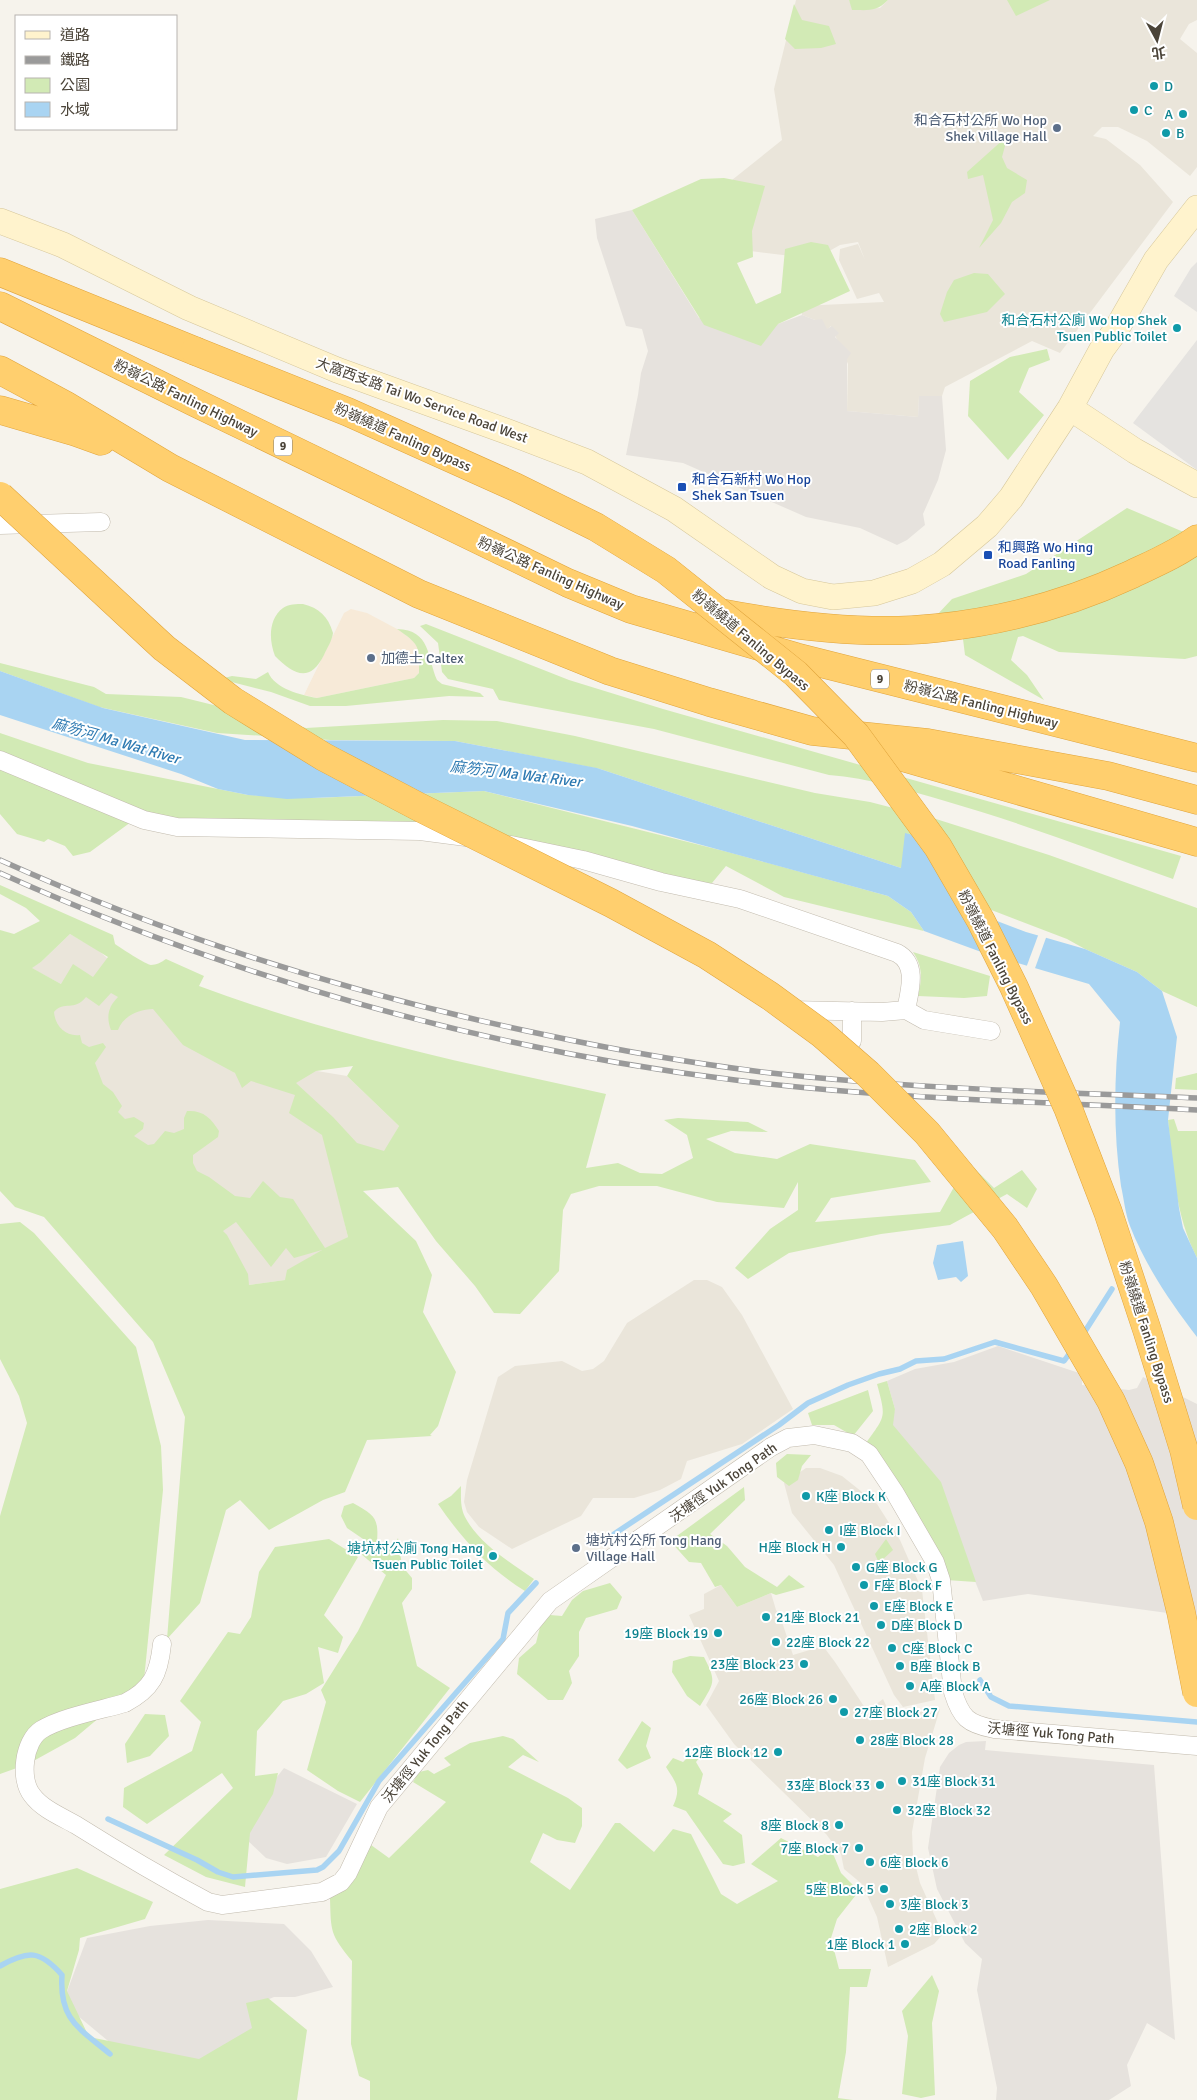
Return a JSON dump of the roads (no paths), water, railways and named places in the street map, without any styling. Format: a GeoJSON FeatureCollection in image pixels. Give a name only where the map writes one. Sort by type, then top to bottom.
{"type":"FeatureCollection","features":[{"type":"Feature","properties":{"kind":"highway","name":"粉嶺繞道 Fanling Bypass"},"geometry":{"type":"LineString","coordinates":[[0,272],[348,412],[515,487],[596,528],[666,570],[796,674],[856,735],[938,847],[972,904],[1014,987],[1056,1082],[1117,1239],[1184,1450],[1197,1506]]}},
{"type":"Feature","properties":{"kind":"highway","name":"粉嶺公路 Fanling Highway"},"geometry":{"type":"LineString","coordinates":[[0,306],[568,583],[631,609],[796,656],[1197,758]]}},
{"type":"Feature","properties":{"kind":"highway"},"geometry":{"type":"LineString","coordinates":[[0,370],[65,405],[170,468],[419,594],[516,635],[619,674],[709,702],[1197,842]]}},
{"type":"Feature","properties":{"kind":"highway"},"geometry":{"type":"LineString","coordinates":[[0,410],[76,432],[170,468]]}},
{"type":"Feature","properties":{"kind":"highway"},"geometry":{"type":"LineString","coordinates":[[0,496],[164,648],[233,701],[324,757],[611,903],[707,955],[770,996],[822,1034],[868,1074],[927,1133],[1005,1228],[1044,1286],[1111,1401],[1139,1463],[1159,1522],[1181,1612],[1197,1693]]}},
{"type":"Feature","properties":{"kind":"highway"},"geometry":{"type":"LineString","coordinates":[[568,583],[732,615],[802,625],[874,631],[936,628],[1044,608],[1111,584],[1190,544]]}},
{"type":"Feature","properties":{"kind":"highway"},"geometry":{"type":"LineString","coordinates":[[812,731],[928,743],[1108,776],[1197,800]]}},
{"type":"Feature","properties":{"kind":"highway"},"geometry":{"type":"LineString","coordinates":[[1156,829],[1197,847]]}},
{"type":"Feature","properties":{"kind":"main road","name":"大窩西支路 Tai Wo Service Road West"},"geometry":{"type":"LineString","coordinates":[[0,221],[63,245],[189,308],[372,384],[546,445],[587,462],[674,509],[772,577],[802,591],[833,597],[874,593],[894,588],[928,573],[959,551],[987,526],[1011,498],[1070,408],[1102,349],[1116,330],[1156,260],[1197,208]]}},
{"type":"Feature","properties":{"kind":"main road"},"geometry":{"type":"LineString","coordinates":[[1070,408],[1135,451],[1197,486]]}},
{"type":"Feature","properties":{"kind":"street"},"geometry":{"type":"LineString","coordinates":[[0,525],[101,522]]}},
{"type":"Feature","properties":{"kind":"street"},"geometry":{"type":"LineString","coordinates":[[0,760],[144,820],[176,827],[420,831],[499,842],[574,858],[661,882],[740,899],[905,957],[909,964],[911,978],[906,1010]]}},
{"type":"Feature","properties":{"kind":"street"},"geometry":{"type":"LineString","coordinates":[[751,995],[788,1010],[852,1012],[906,1010],[924,1020],[991,1031]]}},
{"type":"Feature","properties":{"kind":"street"},"geometry":{"type":"LineString","coordinates":[[852,1012],[852,1041]]}},
{"type":"Feature","properties":{"kind":"street","name":"沃塘徑 Yuk Tong Path"},"geometry":{"type":"LineString","coordinates":[[162,1644],[157,1673],[151,1684],[135,1698],[125,1703],[53,1724],[41,1730],[32,1738],[27,1747],[26,1776],[30,1794],[37,1802],[201,1899],[215,1904],[222,1905],[302,1895],[332,1888],[341,1882],[348,1873],[379,1807],[550,1601],[771,1447],[788,1438],[814,1435],[852,1443],[869,1454],[895,1493],[935,1562],[941,1580],[953,1692],[958,1709],[971,1723],[994,1729],[1197,1746]]}},
{"type":"Feature","properties":{"kind":"water","name":"麻笏河 Ma Wat River"},"geometry":{"type":"Polygon","coordinates":[[[0,671],[103,708],[245,740],[455,741],[597,768],[901,868],[905,833],[943,843],[976,913],[1026,932],[1085,949],[1137,972],[1162,991],[1177,1037],[1168,1120],[1183,1228],[1197,1258],[1197,1337],[1151,1270],[1128,1221],[1118,1166],[1116,1125],[1116,1063],[1120,1022],[1089,984],[984,953],[924,931],[911,912],[888,896],[632,826],[484,791],[287,799],[248,795],[218,789],[181,774],[0,715],[0,671]]]}},
{"type":"Feature","properties":{"kind":"water"},"geometry":{"type":"Polygon","coordinates":[[[963,1241],[968,1276],[961,1282],[956,1277],[938,1280],[933,1263],[937,1245],[963,1241]]]}},
{"type":"Feature","properties":{"kind":"waterway"},"geometry":{"type":"LineString","coordinates":[[1082,1336],[1112,1289]]}},
{"type":"Feature","properties":{"kind":"waterway"},"geometry":{"type":"LineString","coordinates":[[614,1534],[779,1425],[808,1403],[848,1385],[900,1369],[916,1361],[944,1359],[995,1342],[1064,1361],[1072,1350]]}},
{"type":"Feature","properties":{"kind":"waterway"},"geometry":{"type":"LineString","coordinates":[[108,1819],[197,1860],[218,1872],[233,1877],[317,1870],[323,1867],[339,1851],[379,1781],[503,1639],[508,1613],[536,1583]]}},
{"type":"Feature","properties":{"kind":"waterway"},"geometry":{"type":"LineString","coordinates":[[980,1680],[991,1697],[1009,1706],[1197,1722]]}},
{"type":"Feature","properties":{"kind":"waterway"},"geometry":{"type":"LineString","coordinates":[[0,1966],[26,1955],[33,1955],[47,1961],[62,1975],[64,2003],[73,2022],[110,2054]]}},
{"type":"Feature","properties":{"kind":"railway"},"geometry":{"type":"LineString","coordinates":[[0,860],[66,889],[133,915],[200,940],[268,962],[406,1002],[476,1020],[574,1041],[715,1066],[877,1083],[1197,1098]]}},
{"type":"Feature","properties":{"kind":"railway"},"geometry":{"type":"LineString","coordinates":[[0,873],[177,945],[267,976],[360,1004],[453,1028],[547,1049],[735,1080],[850,1092],[1197,1110]]}},
{"type":"Feature","properties":{"kind":"place","name":"D"},"geometry":{"type":"Point","coordinates":[1154,86]}},
{"type":"Feature","properties":{"kind":"place","name":"C"},"geometry":{"type":"Point","coordinates":[1134,110]}},
{"type":"Feature","properties":{"kind":"place","name":"A"},"geometry":{"type":"Point","coordinates":[1183,114]}},
{"type":"Feature","properties":{"kind":"place","name":"和合石村公所 Wo Hop Shek Village Hall"},"geometry":{"type":"Point","coordinates":[1057,128]}},
{"type":"Feature","properties":{"kind":"place","name":"B"},"geometry":{"type":"Point","coordinates":[1166,133]}},
{"type":"Feature","properties":{"kind":"place","name":"和合石村公廁 Wo Hop Shek Tsuen Public Toilet"},"geometry":{"type":"Point","coordinates":[1177,328]}},
{"type":"Feature","properties":{"kind":"place","name":"和合石新村 Wo Hop Shek San Tsuen"},"geometry":{"type":"Point","coordinates":[682,487]}},
{"type":"Feature","properties":{"kind":"place","name":"和興路 Wo Hing Road Fanling"},"geometry":{"type":"Point","coordinates":[988,555]}},
{"type":"Feature","properties":{"kind":"place","name":"加德士 Caltex"},"geometry":{"type":"Point","coordinates":[371,658]}},
{"type":"Feature","properties":{"kind":"place","name":"K座 Block K"},"geometry":{"type":"Point","coordinates":[806,1496]}},
{"type":"Feature","properties":{"kind":"place","name":"I座 Block I"},"geometry":{"type":"Point","coordinates":[829,1530]}},
{"type":"Feature","properties":{"kind":"place","name":"H座 Block H"},"geometry":{"type":"Point","coordinates":[841,1547]}},
{"type":"Feature","properties":{"kind":"place","name":"塘坑村公所 Tong Hang Village Hall"},"geometry":{"type":"Point","coordinates":[576,1548]}},
{"type":"Feature","properties":{"kind":"place","name":"塘坑村公廁 Tong Hang Tsuen Public Toilet"},"geometry":{"type":"Point","coordinates":[493,1556]}},
{"type":"Feature","properties":{"kind":"place","name":"G座 Block G"},"geometry":{"type":"Point","coordinates":[856,1567]}},
{"type":"Feature","properties":{"kind":"place","name":"F座 Block F"},"geometry":{"type":"Point","coordinates":[864,1585]}},
{"type":"Feature","properties":{"kind":"place","name":"E座 Block E"},"geometry":{"type":"Point","coordinates":[874,1606]}},
{"type":"Feature","properties":{"kind":"place","name":"21座 Block 21"},"geometry":{"type":"Point","coordinates":[766,1617]}},
{"type":"Feature","properties":{"kind":"place","name":"D座 Block D"},"geometry":{"type":"Point","coordinates":[881,1625]}},
{"type":"Feature","properties":{"kind":"place","name":"19座 Block 19"},"geometry":{"type":"Point","coordinates":[718,1633]}},
{"type":"Feature","properties":{"kind":"place","name":"22座 Block 22"},"geometry":{"type":"Point","coordinates":[776,1642]}},
{"type":"Feature","properties":{"kind":"place","name":"C座 Block C"},"geometry":{"type":"Point","coordinates":[892,1648]}},
{"type":"Feature","properties":{"kind":"place","name":"23座 Block 23"},"geometry":{"type":"Point","coordinates":[804,1664]}},
{"type":"Feature","properties":{"kind":"place","name":"B座 Block B"},"geometry":{"type":"Point","coordinates":[900,1666]}},
{"type":"Feature","properties":{"kind":"place","name":"A座 Block A"},"geometry":{"type":"Point","coordinates":[910,1686]}},
{"type":"Feature","properties":{"kind":"place","name":"26座 Block 26"},"geometry":{"type":"Point","coordinates":[833,1699]}},
{"type":"Feature","properties":{"kind":"place","name":"27座 Block 27"},"geometry":{"type":"Point","coordinates":[844,1712]}},
{"type":"Feature","properties":{"kind":"place","name":"28座 Block 28"},"geometry":{"type":"Point","coordinates":[860,1740]}},
{"type":"Feature","properties":{"kind":"place","name":"12座 Block 12"},"geometry":{"type":"Point","coordinates":[778,1752]}},
{"type":"Feature","properties":{"kind":"place","name":"31座 Block 31"},"geometry":{"type":"Point","coordinates":[902,1781]}},
{"type":"Feature","properties":{"kind":"place","name":"33座 Block 33"},"geometry":{"type":"Point","coordinates":[880,1785]}},
{"type":"Feature","properties":{"kind":"place","name":"32座 Block 32"},"geometry":{"type":"Point","coordinates":[897,1810]}},
{"type":"Feature","properties":{"kind":"place","name":"8座 Block 8"},"geometry":{"type":"Point","coordinates":[839,1825]}},
{"type":"Feature","properties":{"kind":"place","name":"7座 Block 7"},"geometry":{"type":"Point","coordinates":[859,1848]}},
{"type":"Feature","properties":{"kind":"place","name":"6座 Block 6"},"geometry":{"type":"Point","coordinates":[870,1862]}},
{"type":"Feature","properties":{"kind":"place","name":"5座 Block 5"},"geometry":{"type":"Point","coordinates":[884,1889]}},
{"type":"Feature","properties":{"kind":"place","name":"3座 Block 3"},"geometry":{"type":"Point","coordinates":[890,1904]}},
{"type":"Feature","properties":{"kind":"place","name":"2座 Block 2"},"geometry":{"type":"Point","coordinates":[899,1929]}},
{"type":"Feature","properties":{"kind":"place","name":"1座 Block 1"},"geometry":{"type":"Point","coordinates":[905,1944]}}]}
